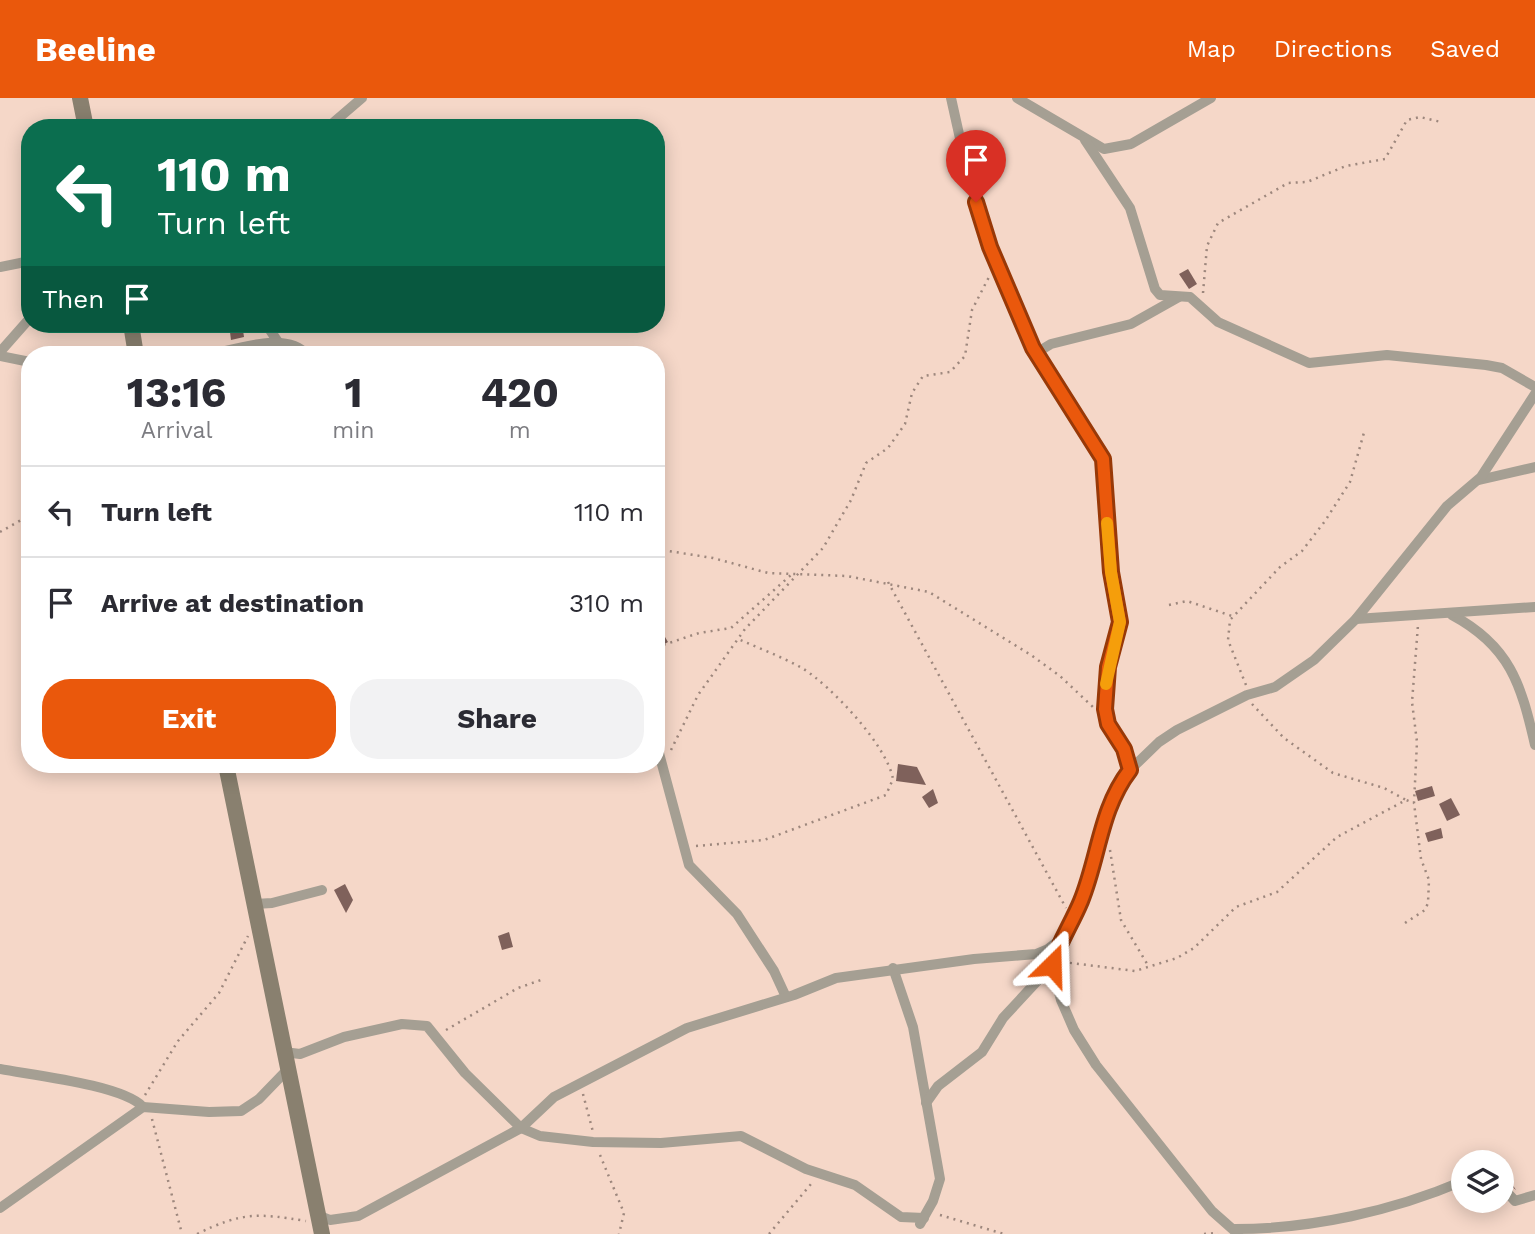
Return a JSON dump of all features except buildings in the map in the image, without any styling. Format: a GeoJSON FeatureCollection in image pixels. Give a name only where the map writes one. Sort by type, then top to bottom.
{"type":"FeatureCollection","features":[{"type":"Feature","properties":{"kind":"street"},"geometry":{"type":"LineString","coordinates":[[80,98],[84,119]]}},
{"type":"Feature","properties":{"kind":"street"},"geometry":{"type":"LineString","coordinates":[[338,119],[362,98]]}},
{"type":"Feature","properties":{"kind":"street"},"geometry":{"type":"LineString","coordinates":[[951,98],[969,180],[999,265],[1036,353],[1085,426],[1103,459],[1111,572],[1120,608],[1117,641],[1104,696],[1108,724],[1124,749],[1130,770]]}},
{"type":"Feature","properties":{"kind":"street"},"geometry":{"type":"LineString","coordinates":[[1017,98],[1104,149],[1131,144],[1211,98]]}},
{"type":"Feature","properties":{"kind":"street"},"geometry":{"type":"LineString","coordinates":[[1085,140],[1130,208],[1155,289],[1163,296],[1190,297],[1219,322],[1309,363],[1387,355],[1486,365],[1502,369],[1535,387]]}},
{"type":"Feature","properties":{"kind":"street"},"geometry":{"type":"LineString","coordinates":[[0,267],[21,263]]}},
{"type":"Feature","properties":{"kind":"street"},"geometry":{"type":"LineString","coordinates":[[1036,353],[1051,344],[1132,324],[1182,295]]}},
{"type":"Feature","properties":{"kind":"street"},"geometry":{"type":"LineString","coordinates":[[21,329],[0,354],[21,360]]}},
{"type":"Feature","properties":{"kind":"street"},"geometry":{"type":"LineString","coordinates":[[272,333],[278,342]]}},
{"type":"Feature","properties":{"kind":"street"},"geometry":{"type":"LineString","coordinates":[[256,346],[278,342],[291,346]]}},
{"type":"Feature","properties":{"kind":"street"},"geometry":{"type":"LineString","coordinates":[[926,1103],[939,1086],[982,1052],[1003,1018],[1052,962],[1090,876],[1112,798],[1130,770],[1159,742],[1177,730],[1247,695],[1292,677],[1356,619],[1447,506],[1488,467],[1535,394]]}},
{"type":"Feature","properties":{"kind":"street"},"geometry":{"type":"LineString","coordinates":[[1476,481],[1535,467]]}},
{"type":"Feature","properties":{"kind":"street"},"geometry":{"type":"LineString","coordinates":[[1356,619],[1535,607]]}},
{"type":"Feature","properties":{"kind":"street"},"geometry":{"type":"LineString","coordinates":[[1452,614],[1479,629],[1505,661],[1525,704],[1535,745]]}},
{"type":"Feature","properties":{"kind":"street"},"geometry":{"type":"LineString","coordinates":[[228,773],[320,1227],[330,1220],[358,1216],[521,1128],[545,1103],[687,1028],[786,997],[836,978],[893,968],[1036,954],[1061,939]]}},
{"type":"Feature","properties":{"kind":"street"},"geometry":{"type":"LineString","coordinates":[[665,773],[692,870],[730,904],[774,971],[786,997]]}},
{"type":"Feature","properties":{"kind":"street"},"geometry":{"type":"LineString","coordinates":[[257,911],[272,903],[322,890]]}},
{"type":"Feature","properties":{"kind":"street"},"geometry":{"type":"LineString","coordinates":[[1052,962],[1061,1000],[1096,1065],[1212,1211],[1237,1231],[1321,1222],[1432,1194],[1451,1186]]}},
{"type":"Feature","properties":{"kind":"street"},"geometry":{"type":"LineString","coordinates":[[285,1052],[300,1054],[344,1037],[402,1024],[427,1026],[465,1073],[521,1128],[563,1140],[595,1142],[661,1143],[741,1136],[820,1174],[861,1188],[901,1217],[923,1219],[940,1179],[913,1027],[893,968]]}},
{"type":"Feature","properties":{"kind":"street"},"geometry":{"type":"LineString","coordinates":[[0,1069],[93,1087],[132,1098],[145,1107],[209,1112],[241,1111],[272,1087],[288,1069]]}},
{"type":"Feature","properties":{"kind":"street"},"geometry":{"type":"LineString","coordinates":[[0,1208],[60,1169],[145,1107]]}},
{"type":"Feature","properties":{"kind":"street"},"geometry":{"type":"LineString","coordinates":[[1514,1200],[1535,1195]]}},
{"type":"Feature","properties":{"kind":"path"},"geometry":{"type":"LineString","coordinates":[[1201,307],[1207,246],[1218,223],[1288,183],[1307,182],[1346,166],[1385,159],[1407,120],[1420,117],[1441,122]]}},
{"type":"Feature","properties":{"kind":"path"},"geometry":{"type":"LineString","coordinates":[[665,762],[698,695],[738,639],[823,548],[851,500],[866,463],[888,448],[899,435],[905,424],[912,393],[923,376],[950,372],[965,356],[972,310],[980,290],[999,265]]}},
{"type":"Feature","properties":{"kind":"path"},"geometry":{"type":"LineString","coordinates":[[1365,429],[1350,482],[1325,521],[1302,551],[1280,567],[1232,616],[1228,640],[1241,669],[1247,695],[1267,723],[1333,773],[1384,788],[1414,803]]}},
{"type":"Feature","properties":{"kind":"path"},"geometry":{"type":"LineString","coordinates":[[0,532],[21,520]]}},
{"type":"Feature","properties":{"kind":"path"},"geometry":{"type":"LineString","coordinates":[[665,551],[791,575],[846,576],[929,592],[1031,655],[1085,698],[1108,724]]}},
{"type":"Feature","properties":{"kind":"path"},"geometry":{"type":"LineString","coordinates":[[665,645],[699,633],[731,628],[791,575]]}},
{"type":"Feature","properties":{"kind":"path"},"geometry":{"type":"LineString","coordinates":[[888,582],[1072,920]]}},
{"type":"Feature","properties":{"kind":"path"},"geometry":{"type":"LineString","coordinates":[[1169,605],[1187,601],[1232,616]]}},
{"type":"Feature","properties":{"kind":"path"},"geometry":{"type":"LineString","coordinates":[[1405,923],[1420,915],[1429,903],[1429,880],[1421,859],[1414,803],[1417,742],[1412,702],[1415,678],[1414,642],[1420,615]]}},
{"type":"Feature","properties":{"kind":"path"},"geometry":{"type":"LineString","coordinates":[[686,849],[700,845],[764,840],[876,800],[887,794],[893,779],[864,724],[815,678],[803,669],[738,639]]}},
{"type":"Feature","properties":{"kind":"path"},"geometry":{"type":"LineString","coordinates":[[1052,962],[1121,971],[1149,967],[1186,953],[1236,907],[1277,892],[1337,837],[1406,800]]}},
{"type":"Feature","properties":{"kind":"path"},"geometry":{"type":"LineString","coordinates":[[1099,837],[1112,858],[1121,920],[1149,967]]}},
{"type":"Feature","properties":{"kind":"path"},"geometry":{"type":"LineString","coordinates":[[182,1234],[159,1135],[145,1107],[146,1093],[178,1041],[219,993],[257,911]]}},
{"type":"Feature","properties":{"kind":"path"},"geometry":{"type":"LineString","coordinates":[[436,1034],[517,988],[541,979]]}},
{"type":"Feature","properties":{"kind":"path"},"geometry":{"type":"LineString","coordinates":[[578,1085],[584,1096],[595,1142],[624,1213],[619,1234]]}},
{"type":"Feature","properties":{"kind":"path"},"geometry":{"type":"LineString","coordinates":[[769,1234],[820,1174]]}},
{"type":"Feature","properties":{"kind":"path"},"geometry":{"type":"LineString","coordinates":[[197,1234],[242,1216],[266,1214],[320,1227]]}},
{"type":"Feature","properties":{"kind":"path"},"geometry":{"type":"LineString","coordinates":[[923,1219],[1004,1234]]}},
{"type":"Feature","properties":{"kind":"slow traffic"},"geometry":{"type":"LineString","coordinates":[[1106,684],[1120,622],[1120,608],[1111,572],[1107,523]]}},
{"type":"Feature","properties":{"kind":"route"},"geometry":{"type":"LineString","coordinates":[[976,202],[990,247],[1033,348],[1044,369],[1085,426],[1103,459],[1108,547],[1120,608],[1117,641],[1108,667],[1104,696],[1108,724],[1124,749],[1130,770],[1112,798],[1090,876],[1081,901],[1055,952],[1052,965]]}}]}
